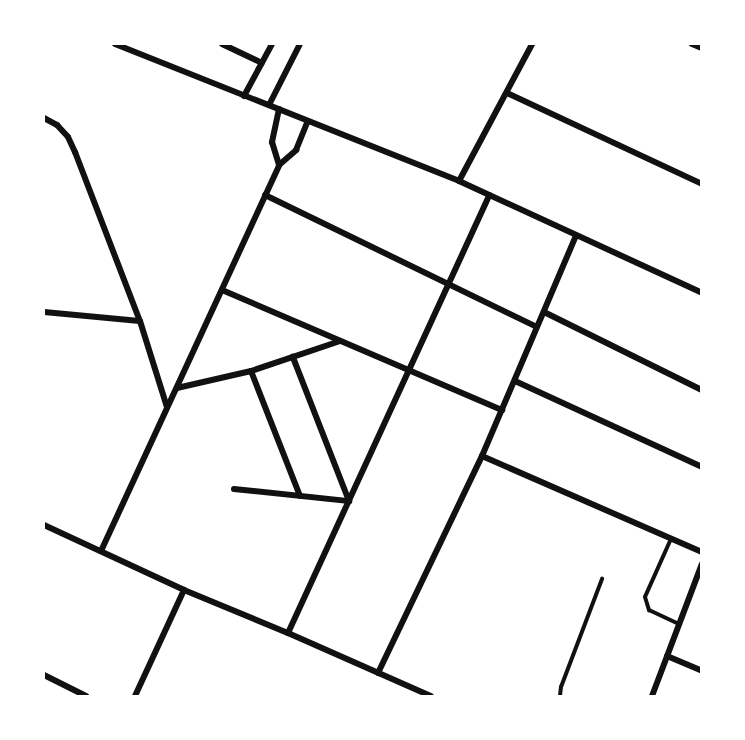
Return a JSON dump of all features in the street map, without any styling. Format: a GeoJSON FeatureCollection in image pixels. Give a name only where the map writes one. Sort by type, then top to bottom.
{"type":"FeatureCollection","features":[{"type":"Feature","properties":{"kind":"street"},"geometry":{"type":"LineString","coordinates":[[115,44],[459,181],[702,293]]}},
{"type":"Feature","properties":{"kind":"street"},"geometry":{"type":"LineString","coordinates":[[226,44],[262,63]]}},
{"type":"Feature","properties":{"kind":"street"},"geometry":{"type":"LineString","coordinates":[[244,96],[272,44]]}},
{"type":"Feature","properties":{"kind":"street"},"geometry":{"type":"LineString","coordinates":[[269,105],[300,44]]}},
{"type":"Feature","properties":{"kind":"street"},"geometry":{"type":"LineString","coordinates":[[459,181],[532,44]]}},
{"type":"Feature","properties":{"kind":"street"},"geometry":{"type":"LineString","coordinates":[[692,44],[702,48]]}},
{"type":"Feature","properties":{"kind":"street"},"geometry":{"type":"LineString","coordinates":[[507,93],[702,184]]}},
{"type":"Feature","properties":{"kind":"street"},"geometry":{"type":"LineString","coordinates":[[279,109],[272,142],[279,165]]}},
{"type":"Feature","properties":{"kind":"street"},"geometry":{"type":"LineString","coordinates":[[44,118],[57,125],[68,137],[140,321],[167,408]]}},
{"type":"Feature","properties":{"kind":"street"},"geometry":{"type":"LineString","coordinates":[[101,551],[279,165],[296,150],[308,121]]}},
{"type":"Feature","properties":{"kind":"street"},"geometry":{"type":"LineString","coordinates":[[266,195],[537,327]]}},
{"type":"Feature","properties":{"kind":"street"},"geometry":{"type":"LineString","coordinates":[[288,633],[489,195]]}},
{"type":"Feature","properties":{"kind":"street"},"geometry":{"type":"LineString","coordinates":[[378,674],[482,456],[576,236]]}},
{"type":"Feature","properties":{"kind":"street"},"geometry":{"type":"LineString","coordinates":[[222,290],[502,410]]}},
{"type":"Feature","properties":{"kind":"street"},"geometry":{"type":"LineString","coordinates":[[44,312],[140,321]]}},
{"type":"Feature","properties":{"kind":"street"},"geometry":{"type":"LineString","coordinates":[[544,312],[702,390]]}},
{"type":"Feature","properties":{"kind":"street"},"geometry":{"type":"LineString","coordinates":[[177,388],[251,371],[341,341]]}},
{"type":"Feature","properties":{"kind":"street"},"geometry":{"type":"LineString","coordinates":[[293,357],[349,501]]}},
{"type":"Feature","properties":{"kind":"street"},"geometry":{"type":"LineString","coordinates":[[251,371],[300,496]]}},
{"type":"Feature","properties":{"kind":"street"},"geometry":{"type":"LineString","coordinates":[[515,381],[702,467]]}},
{"type":"Feature","properties":{"kind":"street"},"geometry":{"type":"LineString","coordinates":[[482,456],[702,552]]}},
{"type":"Feature","properties":{"kind":"street"},"geometry":{"type":"LineString","coordinates":[[234,489],[349,501]]}},
{"type":"Feature","properties":{"kind":"street"},"geometry":{"type":"LineString","coordinates":[[44,525],[184,590],[430,696]]}},
{"type":"Feature","properties":{"kind":"street"},"geometry":{"type":"LineString","coordinates":[[652,696],[702,564]]}},
{"type":"Feature","properties":{"kind":"street"},"geometry":{"type":"LineString","coordinates":[[135,696],[184,590]]}},
{"type":"Feature","properties":{"kind":"street"},"geometry":{"type":"LineString","coordinates":[[667,656],[702,671]]}},
{"type":"Feature","properties":{"kind":"street"},"geometry":{"type":"LineString","coordinates":[[44,675],[86,696]]}},
{"type":"Feature","properties":{"kind":"lane"},"geometry":{"type":"LineString","coordinates":[[670,540],[645,597],[649,610],[679,624]]}},
{"type":"Feature","properties":{"kind":"lane"},"geometry":{"type":"LineString","coordinates":[[560,696],[561,687],[602,579]]}}]}
